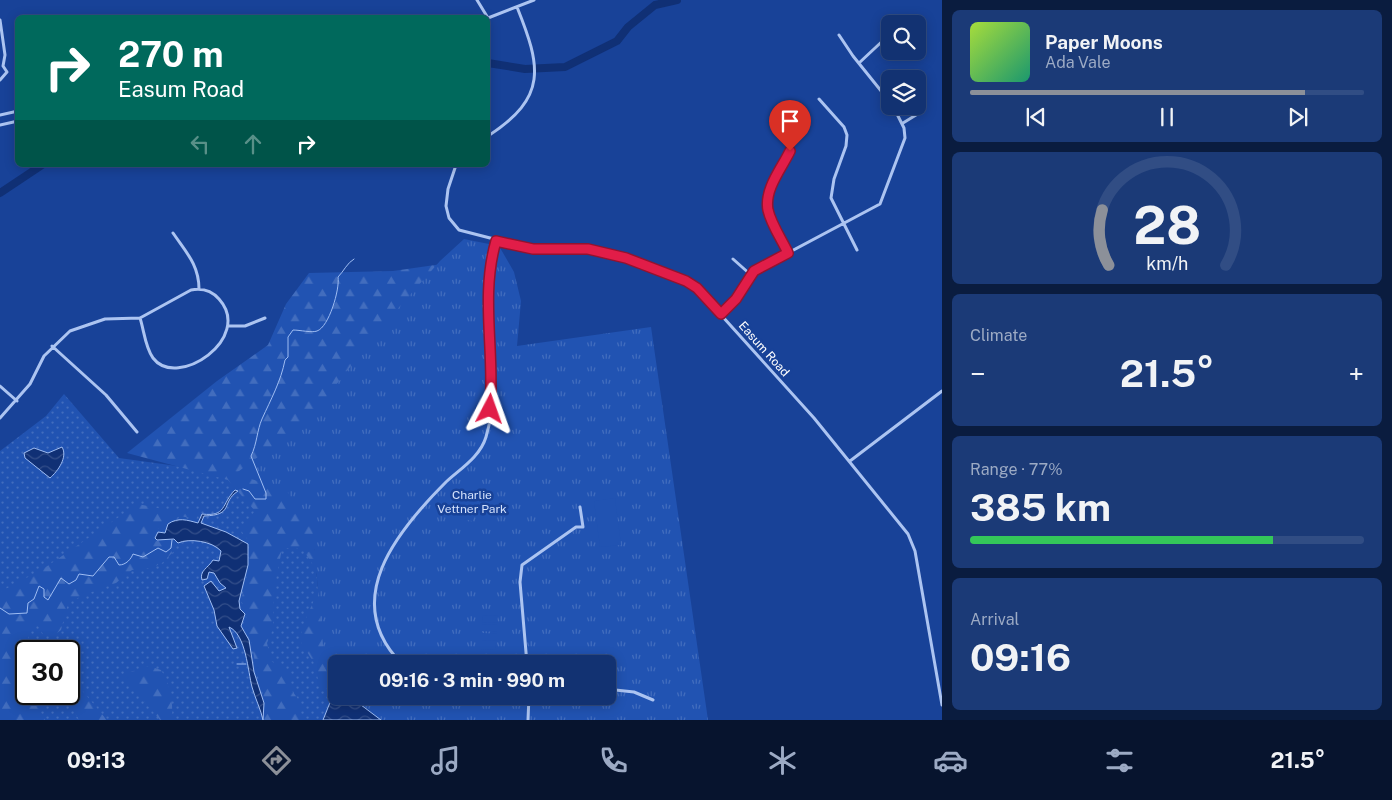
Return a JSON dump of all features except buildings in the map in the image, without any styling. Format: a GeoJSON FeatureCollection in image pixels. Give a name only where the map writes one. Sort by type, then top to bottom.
{"type":"FeatureCollection","features":[{"type":"Feature","properties":{"kind":"street"},"geometry":{"type":"LineString","coordinates":[[477,0],[486,15]]}},
{"type":"Feature","properties":{"kind":"street"},"geometry":{"type":"LineString","coordinates":[[490,17],[534,0]]}},
{"type":"Feature","properties":{"kind":"street"},"geometry":{"type":"LineString","coordinates":[[490,135],[518,114],[529,96],[536,72],[533,48],[517,6]]}},
{"type":"Feature","properties":{"kind":"street"},"geometry":{"type":"LineString","coordinates":[[0,20],[5,55],[3,66],[7,72],[0,80]]}},
{"type":"Feature","properties":{"kind":"street"},"geometry":{"type":"LineString","coordinates":[[839,35],[881,91]]}},
{"type":"Feature","properties":{"kind":"street"},"geometry":{"type":"LineString","coordinates":[[859,63],[881,42]]}},
{"type":"Feature","properties":{"kind":"street"},"geometry":{"type":"LineString","coordinates":[[819,100],[844,127],[847,135],[846,146],[831,198],[857,250]]}},
{"type":"Feature","properties":{"kind":"street"},"geometry":{"type":"LineString","coordinates":[[0,114],[15,112]]}},
{"type":"Feature","properties":{"kind":"street"},"geometry":{"type":"LineString","coordinates":[[721,314],[736,299],[750,275],[875,208],[884,198],[905,138],[902,123],[898,115]]}},
{"type":"Feature","properties":{"kind":"street"},"geometry":{"type":"LineString","coordinates":[[902,123],[916,115]]}},
{"type":"Feature","properties":{"kind":"street"},"geometry":{"type":"LineString","coordinates":[[0,124],[15,122]]}},
{"type":"Feature","properties":{"kind":"street"},"geometry":{"type":"LineString","coordinates":[[788,253],[769,213],[768,205],[770,190],[790,150]]}},
{"type":"Feature","properties":{"kind":"street","name":"Easum Road"},"geometry":{"type":"LineString","coordinates":[[455,167],[446,199],[448,218],[463,232],[533,249],[588,249],[626,258],[686,281],[697,288],[721,314],[850,461],[896,517],[911,539],[915,551],[942,705]]}},
{"type":"Feature","properties":{"kind":"street"},"geometry":{"type":"LineString","coordinates":[[173,233],[194,262],[198,274],[199,289]]}},
{"type":"Feature","properties":{"kind":"street"},"geometry":{"type":"LineString","coordinates":[[395,655],[385,642],[372,606],[383,565],[391,550],[419,512],[474,457],[485,438],[492,392],[488,288],[490,262],[496,241]]}},
{"type":"Feature","properties":{"kind":"street"},"geometry":{"type":"LineString","coordinates":[[733,259],[750,275]]}},
{"type":"Feature","properties":{"kind":"street"},"geometry":{"type":"LineString","coordinates":[[0,418],[30,384],[44,356],[52,346],[70,331],[81,326],[111,318],[140,318],[191,290],[199,289],[209,291],[220,301],[227,313],[229,326],[218,346],[205,357],[192,364],[170,368],[157,362],[151,355],[140,318]]}},
{"type":"Feature","properties":{"kind":"street"},"geometry":{"type":"LineString","coordinates":[[229,326],[245,326],[265,318]]}},
{"type":"Feature","properties":{"kind":"street"},"geometry":{"type":"LineString","coordinates":[[52,346],[106,395],[137,432]]}},
{"type":"Feature","properties":{"kind":"street"},"geometry":{"type":"LineString","coordinates":[[0,386],[17,401]]}},
{"type":"Feature","properties":{"kind":"street"},"geometry":{"type":"LineString","coordinates":[[850,461],[942,391]]}},
{"type":"Feature","properties":{"kind":"street"},"geometry":{"type":"LineString","coordinates":[[526,655],[520,582],[522,565],[576,527],[583,527],[580,507]]}},
{"type":"Feature","properties":{"kind":"street"},"geometry":{"type":"LineString","coordinates":[[616,690],[634,692],[653,700]]}},
{"type":"Feature","properties":{"kind":"street"},"geometry":{"type":"LineString","coordinates":[[528,705],[528,720]]}},
{"type":"Feature","properties":{"kind":"green space","name":"Charlie Vettner Park"},"geometry":{"type":"Polygon","coordinates":[[[464,239],[499,246],[514,272],[521,301],[517,346],[651,327],[708,720],[336,720],[337,705],[616,705],[616,655],[328,655],[328,674],[325,667],[312,524],[286,490],[235,474],[309,419],[385,323],[440,261],[464,239]]]}},
{"type":"Feature","properties":{"kind":"green space"},"geometry":{"type":"Polygon","coordinates":[[[456,262],[335,541],[311,551],[301,551],[295,547],[282,549],[274,589],[273,629],[267,643],[271,661],[292,674],[288,685],[298,699],[302,720],[264,720],[266,705],[256,670],[252,644],[244,624],[248,613],[241,601],[247,577],[251,544],[242,532],[243,526],[255,511],[228,480],[127,453],[217,381],[268,345],[286,304],[309,273],[393,271],[456,262]]]}},
{"type":"Feature","properties":{"kind":"green space"},"geometry":{"type":"Polygon","coordinates":[[[64,394],[119,458],[235,474],[312,524],[325,667],[328,674],[328,705],[336,705],[336,720],[0,720],[0,451],[46,416],[64,394]]]}},
{"type":"Feature","properties":{"kind":"green space"},"geometry":{"type":"Polygon","coordinates":[[[615,498],[621,545],[600,547],[594,501],[615,498]]]}},
{"type":"Feature","properties":{"kind":"green space"},"geometry":{"type":"Polygon","coordinates":[[[138,504],[162,509],[200,511],[196,519],[180,516],[156,530],[151,541],[176,540],[175,550],[162,563],[151,568],[132,570],[116,583],[68,603],[61,630],[53,636],[43,634],[36,623],[28,630],[28,640],[15,640],[15,705],[40,705],[40,711],[45,720],[0,720],[0,592],[43,569],[138,504]]]}},
{"type":"Feature","properties":{"kind":"green space"},"geometry":{"type":"Polygon","coordinates":[[[461,510],[474,512],[472,521],[460,518],[461,510]]]}},
{"type":"Feature","properties":{"kind":"green space"},"geometry":{"type":"Polygon","coordinates":[[[321,549],[332,655],[328,655],[328,688],[320,687],[314,663],[299,639],[318,587],[316,572],[305,553],[321,549]]]}},
{"type":"Feature","properties":{"kind":"green space"},"geometry":{"type":"Polygon","coordinates":[[[483,615],[498,616],[497,623],[482,622],[483,615]]]}},
{"type":"Feature","properties":{"kind":"green space"},"geometry":{"type":"Polygon","coordinates":[[[482,624],[497,625],[497,632],[482,631],[482,624]]]}},
{"type":"Feature","properties":{"kind":"green space"},"geometry":{"type":"Polygon","coordinates":[[[482,633],[497,634],[497,641],[482,640],[482,633]]]}},
{"type":"Feature","properties":{"kind":"green space"},"geometry":{"type":"Polygon","coordinates":[[[481,643],[496,643],[495,650],[481,649],[481,643]]]}},
{"type":"Feature","properties":{"kind":"green space"},"geometry":{"type":"Polygon","coordinates":[[[149,666],[161,670],[167,682],[172,700],[172,720],[160,720],[124,678],[127,673],[149,666]]]}},
{"type":"Feature","properties":{"kind":"green space"},"geometry":{"type":"Polygon","coordinates":[[[80,688],[107,720],[79,720],[71,705],[80,705],[80,688]]]}},
{"type":"Feature","properties":{"kind":"water"},"geometry":{"type":"Polygon","coordinates":[[[62,447],[64,451],[63,459],[59,468],[50,478],[25,458],[24,453],[34,448],[48,453],[62,447]]]}},
{"type":"Feature","properties":{"kind":"water"},"geometry":{"type":"Polygon","coordinates":[[[235,490],[238,491],[229,500],[224,511],[204,516],[201,523],[226,532],[248,544],[248,565],[239,601],[240,609],[245,614],[241,626],[249,640],[254,672],[264,703],[263,720],[252,687],[243,645],[235,631],[229,627],[237,648],[233,649],[217,626],[214,610],[204,586],[211,581],[219,591],[226,588],[220,583],[214,573],[209,572],[207,579],[202,580],[201,577],[213,560],[219,561],[221,551],[212,545],[200,541],[183,541],[178,543],[174,539],[157,540],[155,538],[158,532],[165,533],[168,524],[175,520],[198,523],[202,514],[220,511],[235,490]]]}},
{"type":"Feature","properties":{"kind":"water"},"geometry":{"type":"Polygon","coordinates":[[[329,705],[361,705],[381,720],[323,720],[329,705]]]}},
{"type":"Feature","properties":{"kind":"waterway"},"geometry":{"type":"LineString","coordinates":[[490,63],[525,69],[565,67],[617,41],[628,27],[655,5],[677,0]]}},
{"type":"Feature","properties":{"kind":"waterway"},"geometry":{"type":"LineString","coordinates":[[0,193],[39,167]]}},
{"type":"Feature","properties":{"kind":"waterway"},"geometry":{"type":"LineString","coordinates":[[243,489],[249,491],[255,499],[266,499],[266,493],[251,456],[260,423],[278,383],[285,360],[288,357],[288,337],[293,330],[315,332],[326,323],[333,307],[338,277],[354,259]]}},
{"type":"Feature","properties":{"kind":"waterway"},"geometry":{"type":"LineString","coordinates":[[0,608],[9,614],[27,613],[28,603],[34,599],[39,586],[44,589],[44,597],[48,600],[61,578],[69,584],[76,580],[79,574],[93,576],[109,557],[114,557],[119,565],[128,561],[133,554],[143,557],[158,548],[166,552],[171,548],[172,540]]}},
{"type":"Feature","properties":{"kind":"waterway"},"geometry":{"type":"LineString","coordinates":[[237,664],[246,664]]}},
{"type":"Feature","properties":{"kind":"route"},"geometry":{"type":"LineString","coordinates":[[490,409],[492,360],[488,288],[490,262],[496,241],[545,250],[582,248],[626,258],[694,285],[721,314],[739,296],[746,280],[754,271],[788,253],[769,213],[768,197],[790,151]]}}]}
